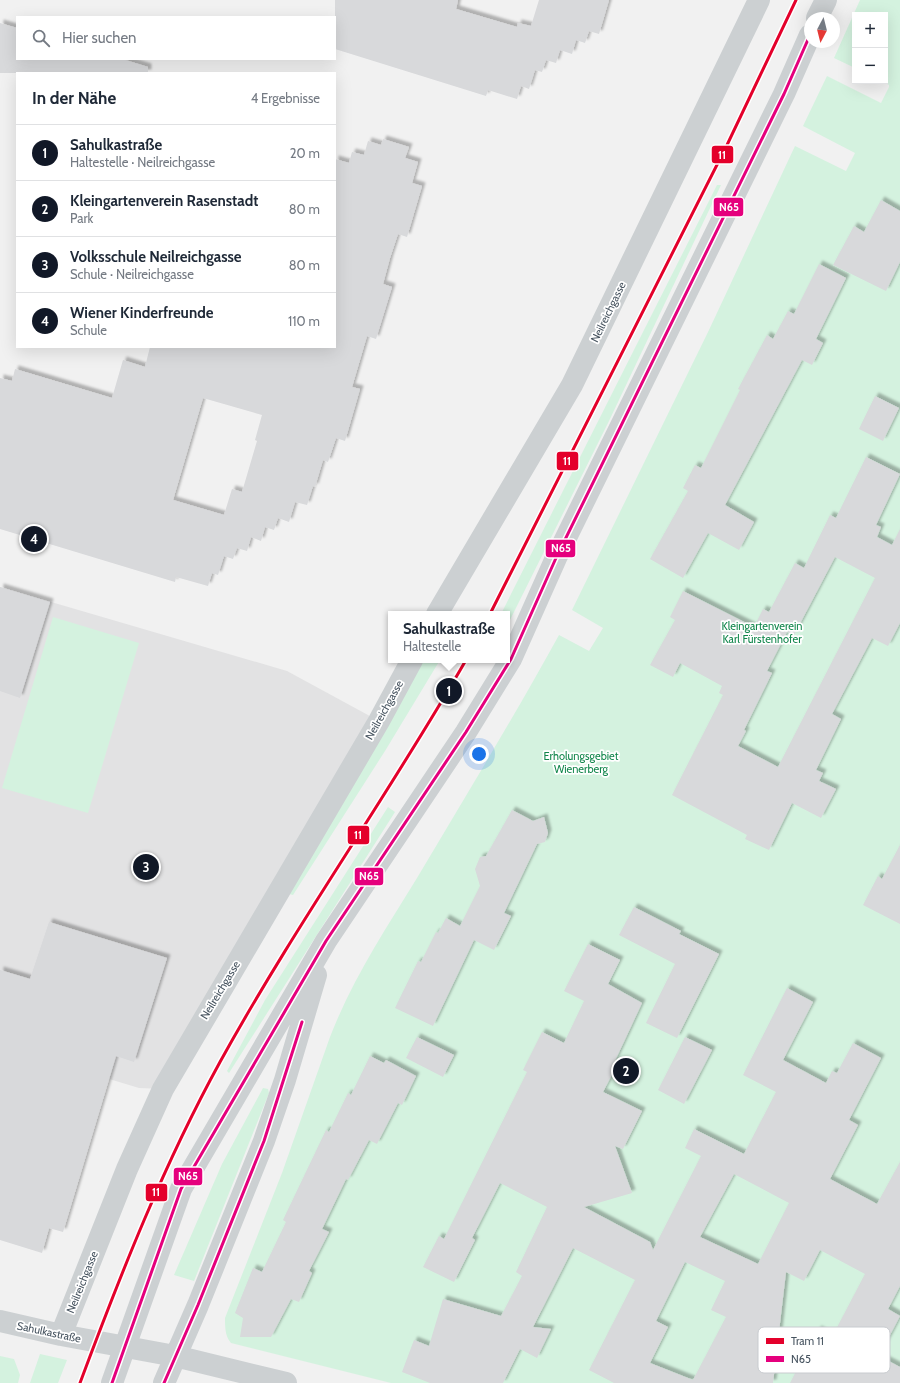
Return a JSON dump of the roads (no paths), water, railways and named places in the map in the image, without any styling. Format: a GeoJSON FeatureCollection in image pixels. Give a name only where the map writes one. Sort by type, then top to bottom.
{"type":"FeatureCollection","features":[{"type":"Feature","properties":{"kind":"street","name":"Neilreichgasse"},"geometry":{"type":"LineString","coordinates":[[439,611],[572,385],[759,0]]}},
{"type":"Feature","properties":{"kind":"street"},"geometry":{"type":"LineString","coordinates":[[821,12],[826,0]]}},
{"type":"Feature","properties":{"kind":"street"},"geometry":{"type":"LineString","coordinates":[[510,661],[556,558],[784,94],[804,48]]}},
{"type":"Feature","properties":{"kind":"street","name":"Neilreichgasse"},"geometry":{"type":"LineString","coordinates":[[61,1335],[127,1169],[163,1089],[379,721],[410,663]]}},
{"type":"Feature","properties":{"kind":"street"},"geometry":{"type":"LineString","coordinates":[[112,1383],[181,1189],[326,941],[466,732],[509,663]]}},
{"type":"Feature","properties":{"kind":"street"},"geometry":{"type":"LineString","coordinates":[[164,1383],[198,1305],[264,1141],[285,1080],[326,941]]}},
{"type":"Feature","properties":{"kind":"street","name":"Sahulkastraße"},"geometry":{"type":"LineString","coordinates":[[0,1321],[61,1335],[175,1356],[286,1383]]}},
{"type":"Feature","properties":{"kind":"tram line","name":"11"},"geometry":{"type":"LineString","coordinates":[[492,611],[727,145],[796,0]]}},
{"type":"Feature","properties":{"kind":"tram line","name":"11"},"geometry":{"type":"LineString","coordinates":[[80,1383],[144,1220],[180,1140],[220,1062],[280,960],[405,761],[464,663]]}},
{"type":"Feature","properties":{"kind":"place","name":"Wiener Kinderfreunde"},"geometry":{"type":"Point","coordinates":[34,539]}},
{"type":"Feature","properties":{"kind":"place","name":"Sahulkastraße"},"geometry":{"type":"Point","coordinates":[449,691]}},
{"type":"Feature","properties":{"kind":"place","name":"Volksschule Neilreichgasse"},"geometry":{"type":"Point","coordinates":[146,867]}},
{"type":"Feature","properties":{"kind":"place","name":"Kleingartenverein Rasenstadt"},"geometry":{"type":"Point","coordinates":[626,1071]}},
{"type":"Feature","properties":{"kind":"park label","name":"Kleingartenverein Karl Fürstenhofer"},"geometry":{"type":"Point","coordinates":[762,632]}},
{"type":"Feature","properties":{"kind":"park label","name":"Erholungsgebiet Wienerberg"},"geometry":{"type":"Point","coordinates":[581,762]}}]}
